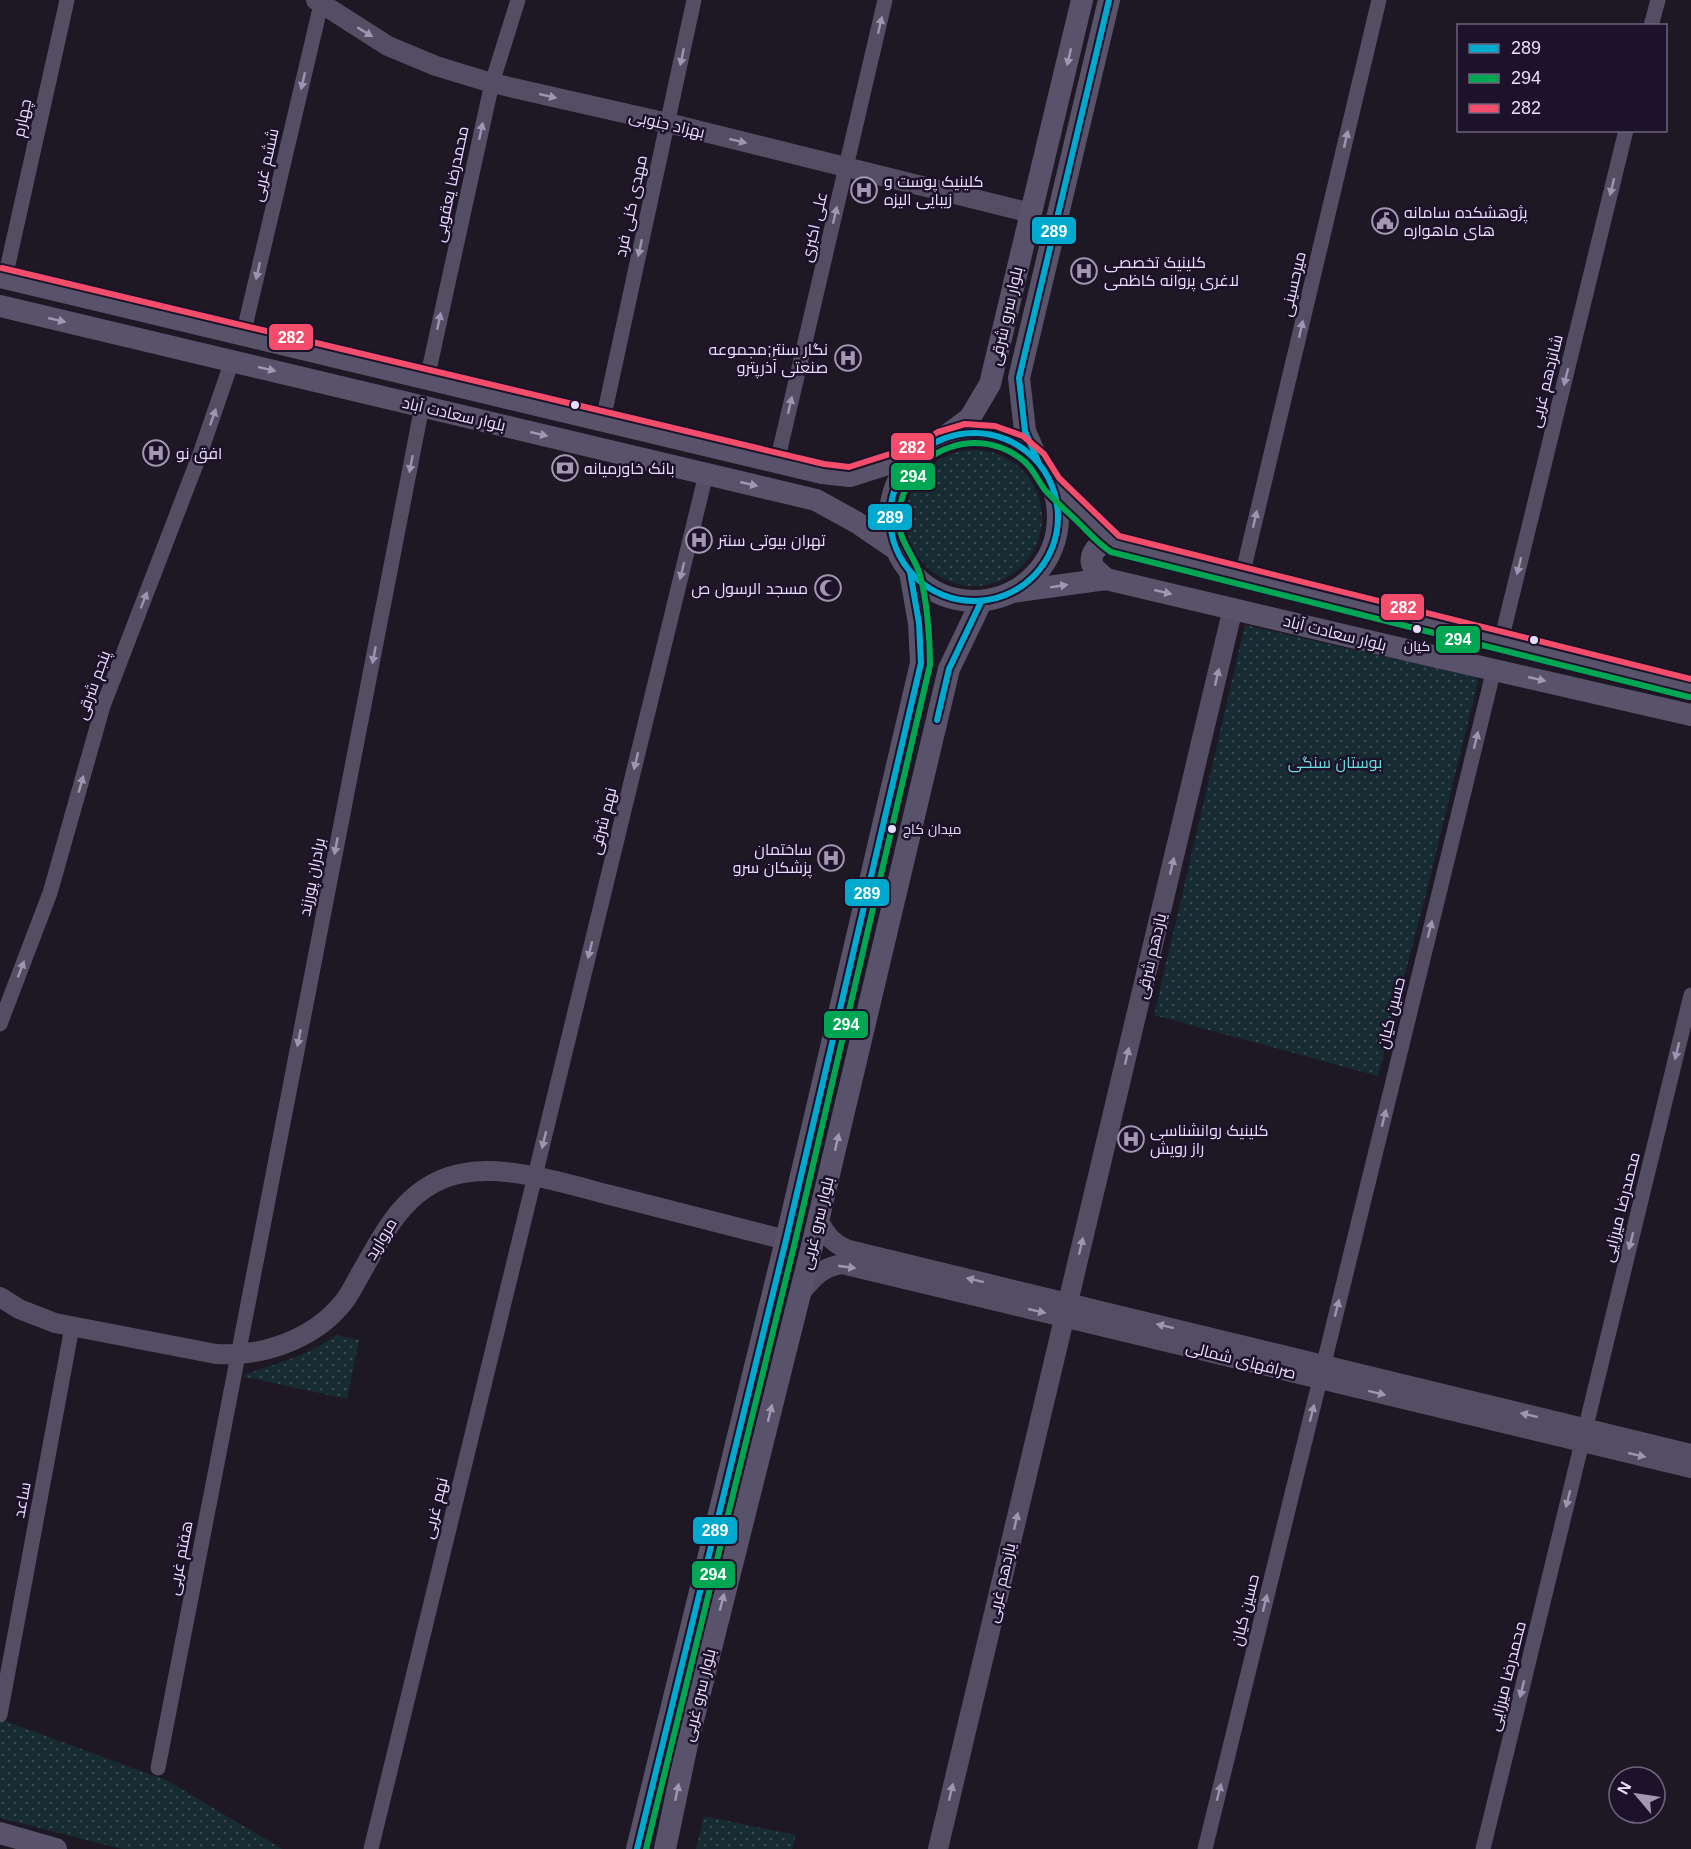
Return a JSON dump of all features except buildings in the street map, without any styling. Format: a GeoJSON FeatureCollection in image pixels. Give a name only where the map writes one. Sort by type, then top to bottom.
{"type":"FeatureCollection","features":[{"type":"Feature","properties":{"kind":"main road","name":"بلوار سرو شرقی"},"geometry":{"type":"LineString","coordinates":[[941,440],[970,418],[990,384],[1082,0]]}},
{"type":"Feature","properties":{"kind":"main road","name":"بلوار سرو شرقی"},"geometry":{"type":"LineString","coordinates":[[1038,461],[1025,431],[1019,378],[1109,0]]}},
{"type":"Feature","properties":{"kind":"main road","name":"بلوار سعادت آباد"},"geometry":{"type":"LineString","coordinates":[[3,278],[822,473],[850,476],[919,454]]}},
{"type":"Feature","properties":{"kind":"main road","name":"بلوار سعادت آباد"},"geometry":{"type":"LineString","coordinates":[[0,306],[816,500],[856,522],[897,550]]}},
{"type":"Feature","properties":{"kind":"main road"},"geometry":{"type":"LineString","coordinates":[[468,417],[477,412],[479,391]]}},
{"type":"Feature","properties":{"kind":"main road"},"geometry":{"type":"LineString","coordinates":[[1052,484],[1058,510],[1057,536],[1046,561],[1029,581],[1007,595],[981,602],[955,600],[930,590],[910,572],[897,550],[890,525],[892,498],[902,474],[919,454],[941,440],[967,433],[993,435],[1017,444],[1038,461],[1052,484],[1114,544]]}},
{"type":"Feature","properties":{"kind":"main road"},"geometry":{"type":"LineString","coordinates":[[1106,579],[1093,567],[1091,560],[1093,552],[1100,544],[1107,542],[1114,544]]}},
{"type":"Feature","properties":{"kind":"main road","name":"بلوار سعادت آباد"},"geometry":{"type":"LineString","coordinates":[[1114,544],[1691,688]]}},
{"type":"Feature","properties":{"kind":"main road","name":"بلوار سرو غربی"},"geometry":{"type":"LineString","coordinates":[[638,1844],[786,1240],[921,663],[919,623],[910,572]]}},
{"type":"Feature","properties":{"kind":"main road","name":"بلوار سعادت آباد"},"geometry":{"type":"LineString","coordinates":[[1012,592],[1106,579],[1691,715]]}},
{"type":"Feature","properties":{"kind":"main road","name":"بلوار سرو غربی"},"geometry":{"type":"LineString","coordinates":[[665,1847],[688,1740],[818,1220],[949,669],[981,602]]}},
{"type":"Feature","properties":{"kind":"main road"},"geometry":{"type":"LineString","coordinates":[[638,1844],[651,1818],[657,1818],[662,1820],[665,1847]]}},
{"type":"Feature","properties":{"kind":"main road"},"geometry":{"type":"LineString","coordinates":[[0,1833],[56,1849]]}},
{"type":"Feature","properties":{"kind":"street","name":"چهارم"},"geometry":{"type":"LineString","coordinates":[[3,278],[67,0]]}},
{"type":"Feature","properties":{"kind":"street","name":"محمدرضا یعقوبی"},"geometry":{"type":"LineString","coordinates":[[427,379],[492,83],[518,0]]}},
{"type":"Feature","properties":{"kind":"street","name":"مهدی کنی فرد"},"geometry":{"type":"LineString","coordinates":[[603,420],[694,0]]}},
{"type":"Feature","properties":{"kind":"street","name":"علی اکبری"},"geometry":{"type":"LineString","coordinates":[[777,462],[885,0]]}},
{"type":"Feature","properties":{"kind":"street","name":"میرحسینی"},"geometry":{"type":"LineString","coordinates":[[1242,576],[1379,0]]}},
{"type":"Feature","properties":{"kind":"street"},"geometry":{"type":"LineString","coordinates":[[1652,24],[1658,0]]}},
{"type":"Feature","properties":{"kind":"street","name":"بهزاد جنوبی"},"geometry":{"type":"LineString","coordinates":[[320,1],[388,46],[436,66],[492,83],[668,123],[1031,213]]}},
{"type":"Feature","properties":{"kind":"street","name":"ششم غربی"},"geometry":{"type":"LineString","coordinates":[[243,335],[320,1]]}},
{"type":"Feature","properties":{"kind":"street","name":"شانزدهم غربی"},"geometry":{"type":"LineString","coordinates":[[1501,641],[1626,132]]}},
{"type":"Feature","properties":{"kind":"street","name":"پنجم شرقی"},"geometry":{"type":"LineString","coordinates":[[0,1024],[50,893],[103,706],[200,453],[232,361]]}},
{"type":"Feature","properties":{"kind":"street","name":"برادران پورزند"},"geometry":{"type":"LineString","coordinates":[[237,1355],[422,406]]}},
{"type":"Feature","properties":{"kind":"street","name":"نهم شرقی"},"geometry":{"type":"LineString","coordinates":[[535,1176],[706,474]]}},
{"type":"Feature","properties":{"kind":"street","name":"یازدهم شرقی"},"geometry":{"type":"LineString","coordinates":[[1066,1310],[1233,608]]}},
{"type":"Feature","properties":{"kind":"street","name":"حسین کیان"},"geometry":{"type":"LineString","coordinates":[[1205,1849],[1494,669]]}},
{"type":"Feature","properties":{"kind":"street","name":"محمدرضا میرزایی"},"geometry":{"type":"LineString","coordinates":[[1483,1849],[1691,995]]}},
{"type":"Feature","properties":{"kind":"street","name":"مروارید"},"geometry":{"type":"LineString","coordinates":[[0,1297],[37,1317],[72,1327],[193,1350],[237,1355],[261,1352],[288,1342],[315,1327],[343,1303],[388,1225],[409,1200],[441,1179],[464,1173],[487,1171],[535,1176],[786,1240]]}},
{"type":"Feature","properties":{"kind":"street","name":"نهم غربی"},"geometry":{"type":"LineString","coordinates":[[371,1849],[535,1176]]}},
{"type":"Feature","properties":{"kind":"street","name":"صرافهای شمالی"},"geometry":{"type":"LineString","coordinates":[[818,1220],[836,1245],[849,1250],[1066,1310],[1584,1435],[1691,1454]]}},
{"type":"Feature","properties":{"kind":"street","name":"صرافهای شمالی"},"geometry":{"type":"LineString","coordinates":[[800,1293],[815,1276],[827,1267],[842,1264],[1066,1310]]}},
{"type":"Feature","properties":{"kind":"street","name":"یازدهم غربی"},"geometry":{"type":"LineString","coordinates":[[938,1849],[1066,1310]]}},
{"type":"Feature","properties":{"kind":"street","name":"ساعد"},"geometry":{"type":"LineString","coordinates":[[0,1715],[72,1327]]}},
{"type":"Feature","properties":{"kind":"street","name":"هفتم غربی"},"geometry":{"type":"LineString","coordinates":[[158,1768],[237,1355]]}},
{"type":"Feature","properties":{"kind":"street","name":"صرافهای شمالی"},"geometry":{"type":"LineString","coordinates":[[1584,1435],[1691,1468]]}},
{"type":"Feature","properties":{"kind":"green space"},"geometry":{"type":"Polygon","coordinates":[[[974,450],[1000,455],[1012,461],[1022,470],[1031,480],[1037,492],[1042,518],[1037,544],[1031,556],[1022,566],[1012,575],[1000,581],[974,586],[948,581],[936,575],[926,566],[917,556],[911,544],[906,518],[911,492],[917,480],[926,470],[936,461],[948,455],[974,450]]]}},
{"type":"Feature","properties":{"kind":"green space","name":"بوستان سنگی"},"geometry":{"type":"Polygon","coordinates":[[[1245,625],[1475,677],[1478,681],[1425,898],[1378,1076],[1154,1015],[1245,625]]]}},
{"type":"Feature","properties":{"kind":"green space"},"geometry":{"type":"Polygon","coordinates":[[[336,1335],[359,1340],[347,1399],[241,1376],[303,1354],[336,1335]]]}},
{"type":"Feature","properties":{"kind":"green space"},"geometry":{"type":"Polygon","coordinates":[[[0,1719],[168,1781],[282,1849],[122,1849],[0,1818],[0,1719]]]}},
{"type":"Feature","properties":{"kind":"green space"},"geometry":{"type":"Polygon","coordinates":[[[704,1816],[796,1835],[792,1849],[696,1849],[704,1816]]]}},
{"type":"Feature","properties":{"kind":"transit line","name":"289"},"geometry":{"type":"LineString","coordinates":[[1038,461],[1025,431],[1019,378],[1109,0]]}},
{"type":"Feature","properties":{"kind":"transit line","name":"282"},"geometry":{"type":"LineString","coordinates":[[2,268],[824,464],[849,467],[915,446],[938,432],[965,424],[995,426],[1023,436],[1044,454],[1059,478],[1119,536],[1691,679]]}},
{"type":"Feature","properties":{"kind":"transit line","name":"289"},"geometry":{"type":"LineString","coordinates":[[974,433],[1006,440],[1021,447],[1033,458],[1044,470],[1051,485],[1058,517],[1051,549],[1044,564],[1033,576],[1021,587],[1006,594],[974,601],[942,594],[927,587],[915,576],[904,564],[897,549],[890,517],[897,485],[904,470],[915,458],[927,447],[942,440],[974,433]]}},
{"type":"Feature","properties":{"kind":"transit line","name":"294"},"geometry":{"type":"LineString","coordinates":[[646,1849],[795,1242],[930,665],[928,620],[922,585],[918,570],[901,534],[899,520],[904,493],[918,470],[939,452],[951,447],[969,443],[995,446],[1024,461],[1045,490],[1111,552],[1689,697]]}},
{"type":"Feature","properties":{"kind":"transit line","name":"289"},"geometry":{"type":"LineString","coordinates":[[637,1849],[786,1240],[921,663],[919,623],[910,572]]}},
{"type":"Feature","properties":{"kind":"transit line","name":"289"},"geometry":{"type":"LineString","coordinates":[[937,720],[949,669],[981,602]]}},
{"type":"Feature","properties":{"kind":"place","name":"کلینیک پوست و زیبایی الیزه"},"geometry":{"type":"Point","coordinates":[864,190]}},
{"type":"Feature","properties":{"kind":"place","name":"پژوهشکده سامانه های ماهواره"},"geometry":{"type":"Point","coordinates":[1385,221]}},
{"type":"Feature","properties":{"kind":"place","name":"کلینیک تخصصی لاغری پروانه کاظمی"},"geometry":{"type":"Point","coordinates":[1084,271]}},
{"type":"Feature","properties":{"kind":"place","name":"نگار سنتر;مجموعه صنعتی آذرپترو"},"geometry":{"type":"Point","coordinates":[848,358]}},
{"type":"Feature","properties":{"kind":"place","name":"افق نو"},"geometry":{"type":"Point","coordinates":[156,453]}},
{"type":"Feature","properties":{"kind":"place","name":"بانک خاورمیانه"},"geometry":{"type":"Point","coordinates":[565,468]}},
{"type":"Feature","properties":{"kind":"place","name":"تهران بیوتی سنتر"},"geometry":{"type":"Point","coordinates":[699,540]}},
{"type":"Feature","properties":{"kind":"place","name":"مسجد الرسول ص"},"geometry":{"type":"Point","coordinates":[828,588]}},
{"type":"Feature","properties":{"kind":"place","name":"کیان"},"geometry":{"type":"Point","coordinates":[1417,629]}},
{"type":"Feature","properties":{"kind":"place","name":"میدان کاج"},"geometry":{"type":"Point","coordinates":[892,829]}},
{"type":"Feature","properties":{"kind":"place","name":"ساختمان پزشکان سرو"},"geometry":{"type":"Point","coordinates":[831,858]}},
{"type":"Feature","properties":{"kind":"place","name":"کلینیک روانشناسی راز رویش"},"geometry":{"type":"Point","coordinates":[1131,1139]}}]}
